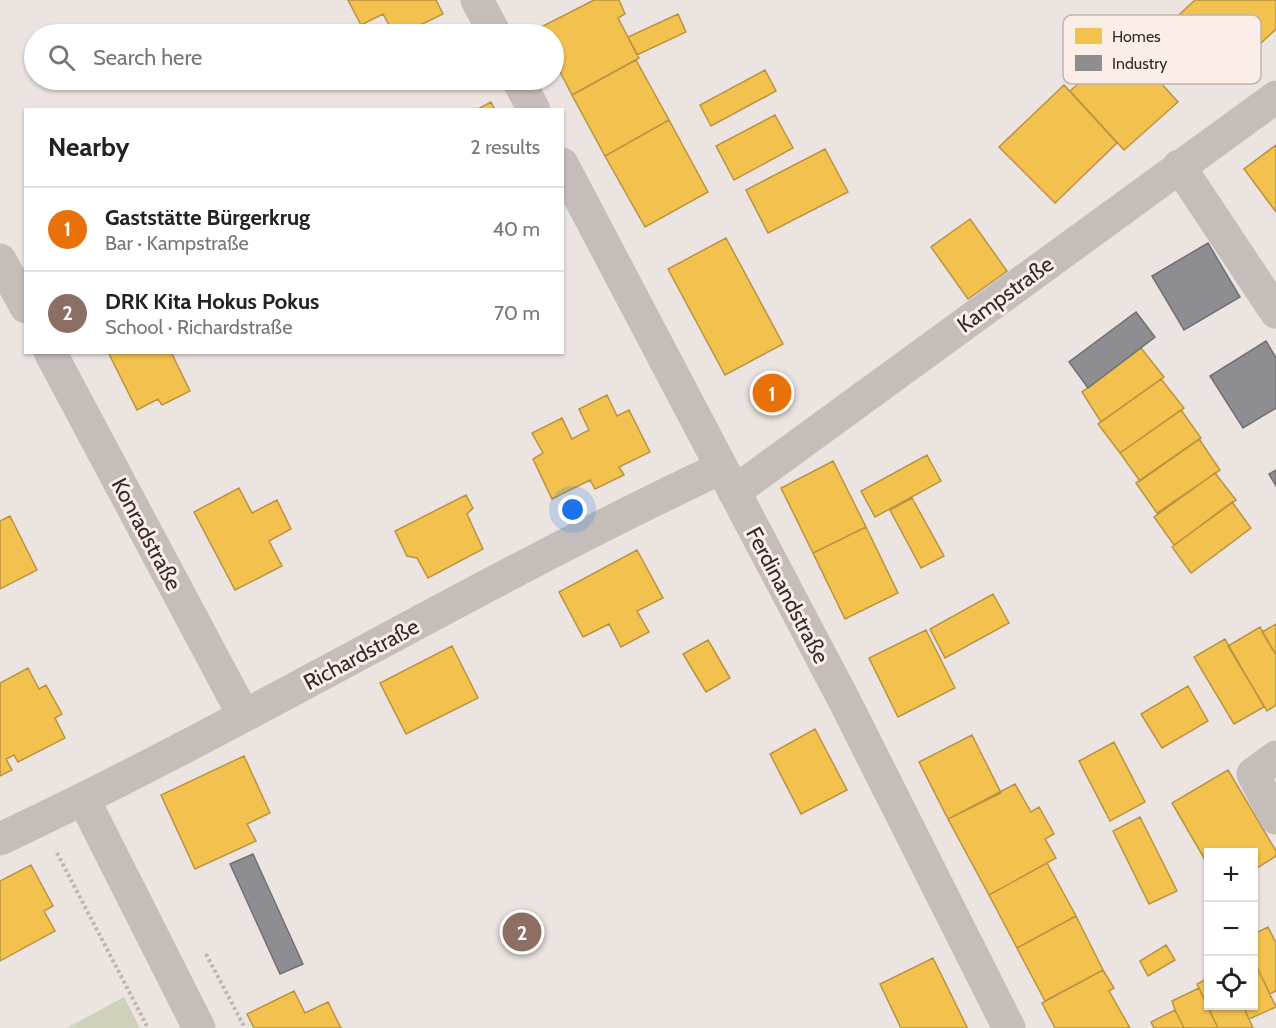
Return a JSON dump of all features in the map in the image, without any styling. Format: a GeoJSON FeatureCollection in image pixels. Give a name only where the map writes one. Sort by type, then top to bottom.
{"type":"FeatureCollection","features":[{"type":"Feature","properties":{"kind":"street"},"geometry":{"type":"LineString","coordinates":[[477,0],[490,24]]}},
{"type":"Feature","properties":{"kind":"street"},"geometry":{"type":"LineString","coordinates":[[523,90],[533,108]]}},
{"type":"Feature","properties":{"kind":"street","name":"Kampstraße"},"geometry":{"type":"LineString","coordinates":[[727,480],[1276,97]]}},
{"type":"Feature","properties":{"kind":"street"},"geometry":{"type":"LineString","coordinates":[[1179,166],[1276,312]]}},
{"type":"Feature","properties":{"kind":"street","name":"Ferdinandstraße"},"geometry":{"type":"LineString","coordinates":[[564,168],[849,711],[1009,1028]]}},
{"type":"Feature","properties":{"kind":"street"},"geometry":{"type":"LineString","coordinates":[[0,260],[24,304]]}},
{"type":"Feature","properties":{"kind":"street","name":"Konradstraße"},"geometry":{"type":"LineString","coordinates":[[51,354],[244,716]]}},
{"type":"Feature","properties":{"kind":"street","name":"Richardstraße"},"geometry":{"type":"LineString","coordinates":[[0,839],[84,800],[609,520],[727,480]]}},
{"type":"Feature","properties":{"kind":"street"},"geometry":{"type":"LineString","coordinates":[[1276,757],[1253,774],[1276,818]]}},
{"type":"Feature","properties":{"kind":"street"},"geometry":{"type":"LineString","coordinates":[[84,800],[199,1028]]}},
{"type":"Feature","properties":{"kind":"path"},"geometry":{"type":"LineString","coordinates":[[40,820],[148,1028]]}},
{"type":"Feature","properties":{"kind":"green space"},"geometry":{"type":"Polygon","coordinates":[[[124,997],[140,1028],[67,1028],[124,997]]]}},
{"type":"Feature","properties":{"kind":"building: Homes"},"geometry":{"type":"Polygon","coordinates":[[[348,0],[436,0],[443,14],[422,24],[388,24],[383,14],[360,24],[348,0]]]}},
{"type":"Feature","properties":{"kind":"building: Homes"},"geometry":{"type":"Polygon","coordinates":[[[594,0],[619,0],[625,14],[618,18],[639,58],[572,95],[564,79],[564,24],[547,24],[594,0]]]}},
{"type":"Feature","properties":{"kind":"building: Homes"},"geometry":{"type":"Polygon","coordinates":[[[1195,0],[1276,0],[1276,29],[1261,43],[1261,15],[1179,15],[1195,0]]]}},
{"type":"Feature","properties":{"kind":"building: Homes"},"geometry":{"type":"Polygon","coordinates":[[[678,14],[686,32],[637,55],[628,37],[678,14]]]}},
{"type":"Feature","properties":{"kind":"building: Homes"},"geometry":{"type":"Polygon","coordinates":[[[636,60],[669,120],[605,156],[572,95],[636,60]]]}},
{"type":"Feature","properties":{"kind":"building: Homes"},"geometry":{"type":"Polygon","coordinates":[[[765,70],[776,91],[711,126],[700,105],[765,70]]]}},
{"type":"Feature","properties":{"kind":"building: Homes"},"geometry":{"type":"Polygon","coordinates":[[[1078,84],[1162,84],[1178,102],[1124,150],[1070,91],[1078,84]]]}},
{"type":"Feature","properties":{"kind":"building: Homes"},"geometry":{"type":"Polygon","coordinates":[[[1064,85],[1117,143],[1055,203],[999,147],[1064,85]]]}},
{"type":"Feature","properties":{"kind":"building: Homes"},"geometry":{"type":"Polygon","coordinates":[[[491,102],[494,108],[480,108],[491,102]]]}},
{"type":"Feature","properties":{"kind":"building: Homes"},"geometry":{"type":"Polygon","coordinates":[[[775,115],[793,148],[734,180],[716,146],[775,115]]]}},
{"type":"Feature","properties":{"kind":"building: Homes"},"geometry":{"type":"Polygon","coordinates":[[[669,120],[708,192],[645,227],[605,156],[669,120]]]}},
{"type":"Feature","properties":{"kind":"building: Homes"},"geometry":{"type":"Polygon","coordinates":[[[1276,145],[1276,212],[1244,169],[1276,145]]]}},
{"type":"Feature","properties":{"kind":"building: Homes"},"geometry":{"type":"Polygon","coordinates":[[[825,149],[848,192],[768,233],[746,190],[825,149]]]}},
{"type":"Feature","properties":{"kind":"building: Homes"},"geometry":{"type":"Polygon","coordinates":[[[970,219],[1007,271],[968,299],[931,247],[970,219]]]}},
{"type":"Feature","properties":{"kind":"building: Homes"},"geometry":{"type":"Polygon","coordinates":[[[726,238],[783,344],[725,375],[668,269],[726,238]]]}},
{"type":"Feature","properties":{"kind":"building: Homes"},"geometry":{"type":"Polygon","coordinates":[[[1141,348],[1164,377],[1101,422],[1082,392],[1141,348]]]}},
{"type":"Feature","properties":{"kind":"building: Homes"},"geometry":{"type":"Polygon","coordinates":[[[109,354],[172,354],[190,391],[162,405],[158,399],[137,410],[109,354]]]}},
{"type":"Feature","properties":{"kind":"building: Homes"},"geometry":{"type":"Polygon","coordinates":[[[1161,379],[1184,408],[1120,453],[1098,424],[1161,379]]]}},
{"type":"Feature","properties":{"kind":"building: Homes"},"geometry":{"type":"Polygon","coordinates":[[[607,395],[617,416],[629,410],[650,452],[619,467],[624,475],[595,489],[590,480],[552,499],[533,459],[543,453],[532,433],[562,418],[572,439],[589,430],[579,409],[607,395]]]}},
{"type":"Feature","properties":{"kind":"building: Homes"},"geometry":{"type":"Polygon","coordinates":[[[1181,410],[1201,438],[1140,481],[1120,453],[1181,410]]]}},
{"type":"Feature","properties":{"kind":"building: Homes"},"geometry":{"type":"Polygon","coordinates":[[[1199,439],[1220,470],[1157,513],[1136,483],[1199,439]]]}},
{"type":"Feature","properties":{"kind":"building: Homes"},"geometry":{"type":"Polygon","coordinates":[[[927,455],[941,481],[875,517],[861,491],[927,455]]]}},
{"type":"Feature","properties":{"kind":"building: Homes"},"geometry":{"type":"Polygon","coordinates":[[[833,461],[866,527],[813,553],[781,488],[833,461]]]}},
{"type":"Feature","properties":{"kind":"building: Homes"},"geometry":{"type":"Polygon","coordinates":[[[1215,473],[1236,500],[1174,545],[1154,517],[1215,473]]]}},
{"type":"Feature","properties":{"kind":"building: Homes"},"geometry":{"type":"Polygon","coordinates":[[[239,488],[252,513],[277,500],[291,529],[269,541],[282,566],[235,590],[194,512],[239,488]]]}},
{"type":"Feature","properties":{"kind":"building: Homes"},"geometry":{"type":"Polygon","coordinates":[[[466,495],[473,508],[467,514],[483,549],[428,578],[417,558],[407,556],[395,531],[466,495]]]}},
{"type":"Feature","properties":{"kind":"building: Homes"},"geometry":{"type":"Polygon","coordinates":[[[912,498],[944,556],[921,568],[890,510],[912,498]]]}},
{"type":"Feature","properties":{"kind":"building: Homes"},"geometry":{"type":"Polygon","coordinates":[[[1232,502],[1251,528],[1191,573],[1172,547],[1232,502]]]}},
{"type":"Feature","properties":{"kind":"building: Homes"},"geometry":{"type":"Polygon","coordinates":[[[10,516],[37,570],[0,589],[0,521],[10,516]]]}},
{"type":"Feature","properties":{"kind":"building: Homes"},"geometry":{"type":"Polygon","coordinates":[[[866,527],[898,593],[845,619],[813,553],[866,527]]]}},
{"type":"Feature","properties":{"kind":"building: Homes"},"geometry":{"type":"Polygon","coordinates":[[[637,550],[663,598],[637,611],[649,632],[621,647],[609,624],[583,637],[559,592],[637,550]]]}},
{"type":"Feature","properties":{"kind":"building: Homes"},"geometry":{"type":"Polygon","coordinates":[[[993,594],[1009,623],[945,658],[930,629],[993,594]]]}},
{"type":"Feature","properties":{"kind":"building: Homes"},"geometry":{"type":"Polygon","coordinates":[[[1276,624],[1276,655],[1262,632],[1276,624]]]}},
{"type":"Feature","properties":{"kind":"building: Homes"},"geometry":{"type":"Polygon","coordinates":[[[1260,627],[1276,655],[1276,705],[1267,711],[1228,646],[1260,627]]]}},
{"type":"Feature","properties":{"kind":"building: Homes"},"geometry":{"type":"Polygon","coordinates":[[[926,630],[955,688],[898,717],[869,658],[926,630]]]}},
{"type":"Feature","properties":{"kind":"building: Homes"},"geometry":{"type":"Polygon","coordinates":[[[1225,639],[1264,707],[1234,724],[1194,657],[1225,639]]]}},
{"type":"Feature","properties":{"kind":"building: Homes"},"geometry":{"type":"Polygon","coordinates":[[[708,640],[730,678],[706,692],[683,654],[708,640]]]}},
{"type":"Feature","properties":{"kind":"building: Homes"},"geometry":{"type":"Polygon","coordinates":[[[452,646],[478,698],[406,734],[380,683],[452,646]]]}},
{"type":"Feature","properties":{"kind":"building: Homes"},"geometry":{"type":"Polygon","coordinates":[[[28,668],[39,689],[46,685],[62,714],[55,718],[65,738],[18,762],[14,755],[6,759],[12,770],[0,776],[0,683],[28,668]]]}},
{"type":"Feature","properties":{"kind":"building: Homes"},"geometry":{"type":"Polygon","coordinates":[[[1188,686],[1208,721],[1162,748],[1141,714],[1188,686]]]}},
{"type":"Feature","properties":{"kind":"building: Homes"},"geometry":{"type":"Polygon","coordinates":[[[815,729],[847,790],[801,814],[770,754],[815,729]]]}},
{"type":"Feature","properties":{"kind":"building: Homes"},"geometry":{"type":"Polygon","coordinates":[[[972,735],[1001,793],[948,819],[919,762],[972,735]]]}},
{"type":"Feature","properties":{"kind":"building: Homes"},"geometry":{"type":"Polygon","coordinates":[[[1114,742],[1145,802],[1110,821],[1079,761],[1114,742]]]}},
{"type":"Feature","properties":{"kind":"building: Homes"},"geometry":{"type":"Polygon","coordinates":[[[244,756],[270,813],[247,824],[256,841],[195,869],[161,795],[244,756]]]}},
{"type":"Feature","properties":{"kind":"building: Homes"},"geometry":{"type":"Polygon","coordinates":[[[1228,770],[1276,851],[1276,856],[1258,867],[1258,848],[1204,848],[1204,858],[1172,803],[1228,770]]]}},
{"type":"Feature","properties":{"kind":"building: Homes"},"geometry":{"type":"Polygon","coordinates":[[[1015,784],[1031,812],[1039,807],[1054,834],[1045,839],[1056,858],[989,895],[948,819],[1015,784]]]}},
{"type":"Feature","properties":{"kind":"building: Homes"},"geometry":{"type":"Polygon","coordinates":[[[1140,817],[1177,891],[1149,904],[1113,831],[1140,817]]]}},
{"type":"Feature","properties":{"kind":"building: Homes"},"geometry":{"type":"Polygon","coordinates":[[[1047,863],[1076,916],[1017,948],[989,895],[1047,863]]]}},
{"type":"Feature","properties":{"kind":"building: Homes"},"geometry":{"type":"Polygon","coordinates":[[[31,865],[53,906],[44,911],[55,931],[0,961],[0,881],[31,865]]]}},
{"type":"Feature","properties":{"kind":"building: Homes"},"geometry":{"type":"Polygon","coordinates":[[[1076,916],[1103,970],[1045,1001],[1017,948],[1076,916]]]}},
{"type":"Feature","properties":{"kind":"building: Homes"},"geometry":{"type":"Polygon","coordinates":[[[1268,927],[1276,943],[1276,991],[1270,994],[1258,969],[1258,932],[1268,927]]]}},
{"type":"Feature","properties":{"kind":"building: Homes"},"geometry":{"type":"Polygon","coordinates":[[[1166,945],[1175,960],[1148,976],[1140,961],[1166,945]]]}},
{"type":"Feature","properties":{"kind":"building: Homes"},"geometry":{"type":"Polygon","coordinates":[[[933,958],[967,1027],[901,1028],[880,984],[933,958]]]}},
{"type":"Feature","properties":{"kind":"building: Homes"},"geometry":{"type":"Polygon","coordinates":[[[1258,969],[1276,1007],[1249,1019],[1245,1010],[1258,1010],[1258,969]]]}},
{"type":"Feature","properties":{"kind":"building: Homes"},"geometry":{"type":"Polygon","coordinates":[[[1103,970],[1114,988],[1109,991],[1130,1028],[1055,1028],[1042,1003],[1103,970]]]}},
{"type":"Feature","properties":{"kind":"building: Homes"},"geometry":{"type":"Polygon","coordinates":[[[1204,980],[1204,999],[1197,984],[1204,980]]]}},
{"type":"Feature","properties":{"kind":"building: Homes"},"geometry":{"type":"Polygon","coordinates":[[[1199,988],[1204,999],[1204,1010],[1209,1010],[1218,1028],[1184,1028],[1172,1001],[1199,988]]]}},
{"type":"Feature","properties":{"kind":"building: Homes"},"geometry":{"type":"Polygon","coordinates":[[[294,991],[305,1013],[328,1002],[341,1028],[254,1028],[247,1014],[294,991]]]}},
{"type":"Feature","properties":{"kind":"building: Homes"},"geometry":{"type":"Polygon","coordinates":[[[1175,1010],[1184,1028],[1154,1028],[1151,1022],[1175,1010]]]}},
{"type":"Feature","properties":{"kind":"building: Homes"},"geometry":{"type":"Polygon","coordinates":[[[1209,1010],[1245,1010],[1253,1028],[1218,1028],[1209,1010]]]}},
{"type":"Feature","properties":{"kind":"building: Industry"},"geometry":{"type":"Polygon","coordinates":[[[1208,243],[1240,297],[1184,330],[1152,276],[1208,243]]]}},
{"type":"Feature","properties":{"kind":"building: Industry"},"geometry":{"type":"Polygon","coordinates":[[[1136,312],[1155,337],[1088,388],[1069,362],[1136,312]]]}},
{"type":"Feature","properties":{"kind":"building: Industry"},"geometry":{"type":"Polygon","coordinates":[[[1266,341],[1276,358],[1276,408],[1243,428],[1210,376],[1266,341]]]}},
{"type":"Feature","properties":{"kind":"building: Industry"},"geometry":{"type":"Polygon","coordinates":[[[1276,470],[1276,486],[1269,474],[1276,470]]]}},
{"type":"Feature","properties":{"kind":"building: Industry"},"geometry":{"type":"Polygon","coordinates":[[[253,854],[303,964],[280,974],[230,864],[253,854]]]}},
{"type":"Feature","properties":{"kind":"place","name":"Gaststätte Bürgerkrug"},"geometry":{"type":"Point","coordinates":[772,393]}},
{"type":"Feature","properties":{"kind":"place","name":"DRK Kita Hokus Pokus"},"geometry":{"type":"Point","coordinates":[522,932]}}]}
